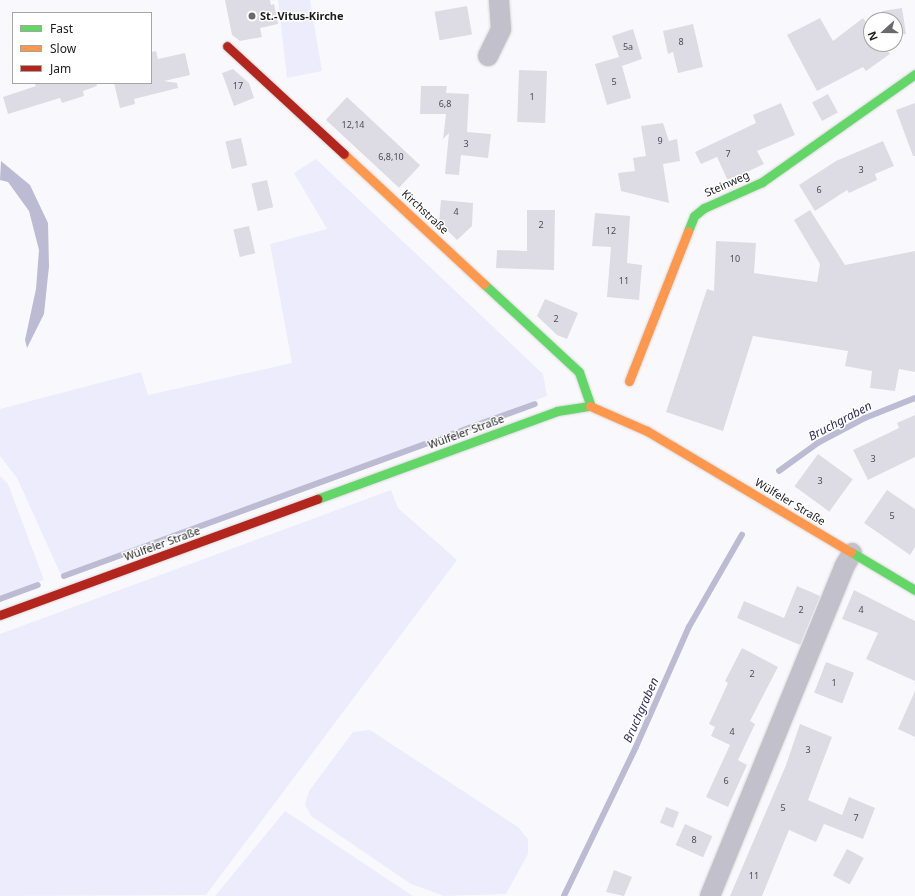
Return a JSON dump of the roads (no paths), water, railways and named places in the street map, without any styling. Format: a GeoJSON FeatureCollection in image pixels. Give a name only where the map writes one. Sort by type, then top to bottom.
{"type":"FeatureCollection","features":[{"type":"Feature","properties":{"kind":"main road","name":"Kirchstraße"},"geometry":{"type":"LineString","coordinates":[[227,46],[579,372],[591,406]]}},
{"type":"Feature","properties":{"kind":"main road","name":"Steinweg"},"geometry":{"type":"LineString","coordinates":[[629,381],[694,216],[704,208],[762,182],[915,74]]}},
{"type":"Feature","properties":{"kind":"main road","name":"Wülfeler Straße"},"geometry":{"type":"LineString","coordinates":[[0,615],[557,411],[591,406],[647,431],[915,590]]}},
{"type":"Feature","properties":{"kind":"street"},"geometry":{"type":"LineString","coordinates":[[488,56],[501,29],[499,0]]}},
{"type":"Feature","properties":{"kind":"street"},"geometry":{"type":"LineString","coordinates":[[710,896],[844,567],[852,553]]}},
{"type":"Feature","properties":{"kind":"waterway","name":"Bruchgraben"},"geometry":{"type":"LineString","coordinates":[[779,471],[818,443],[865,418],[915,398]]}},
{"type":"Feature","properties":{"kind":"waterway"},"geometry":{"type":"LineString","coordinates":[[64,576],[535,404]]}},
{"type":"Feature","properties":{"kind":"waterway","name":"Bruchgraben"},"geometry":{"type":"LineString","coordinates":[[564,896],[636,747],[689,627],[742,535]]}},
{"type":"Feature","properties":{"kind":"waterway"},"geometry":{"type":"LineString","coordinates":[[0,599],[38,585]]}},
{"type":"Feature","properties":{"kind":"place","name":"St.-Vitus-Kirche"},"geometry":{"type":"Point","coordinates":[252,16]}}]}
